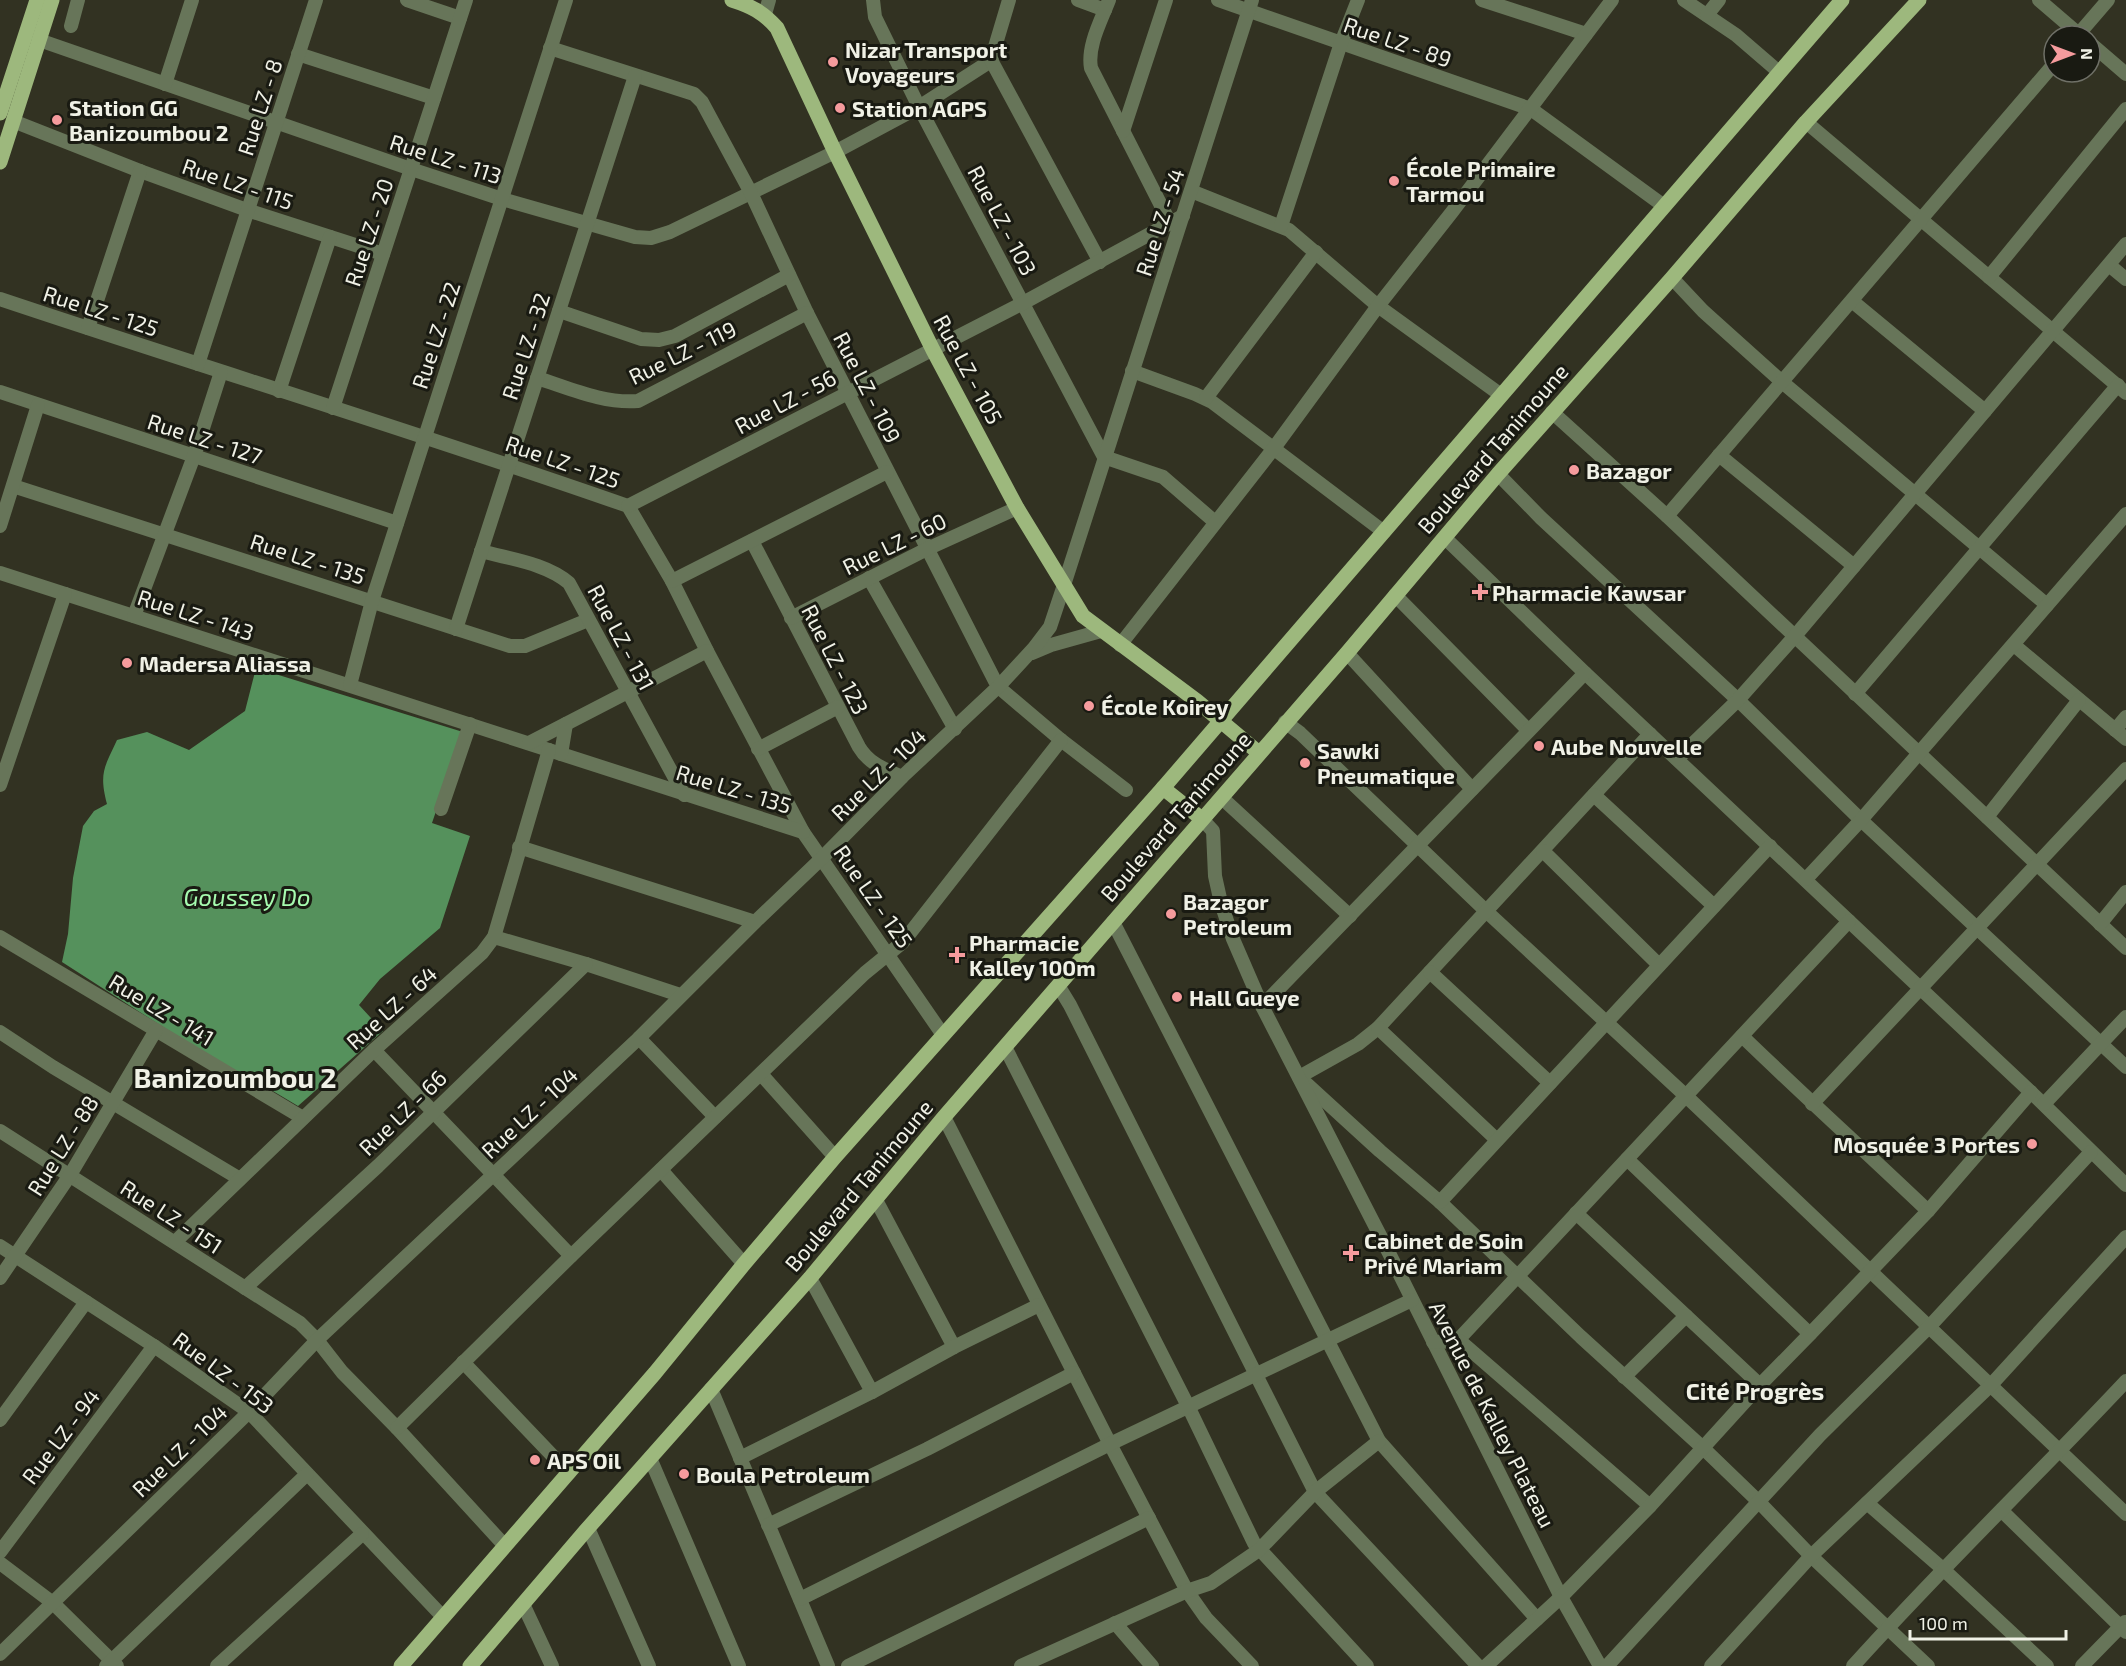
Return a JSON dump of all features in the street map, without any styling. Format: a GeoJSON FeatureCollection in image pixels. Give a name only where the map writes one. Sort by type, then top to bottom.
{"type":"FeatureCollection","features":[{"type":"Feature","properties":{"kind":"main road"},"geometry":{"type":"LineString","coordinates":[[0,162],[7,117],[37,0]]}},
{"type":"Feature","properties":{"kind":"main road"},"geometry":{"type":"LineString","coordinates":[[7,117],[39,40],[52,0]]}},
{"type":"Feature","properties":{"kind":"main road","name":"Rue LZ - 105"},"geometry":{"type":"LineString","coordinates":[[732,0],[767,7],[835,152],[933,350],[1017,508],[1083,616],[1197,701],[1259,753]]}},
{"type":"Feature","properties":{"kind":"main road","name":"Boulevard Tanimoune"},"geometry":{"type":"LineString","coordinates":[[401,1666],[655,1373],[835,1157],[1163,788],[1842,0]]}},
{"type":"Feature","properties":{"kind":"main road","name":"Boulevard Tanimoune"},"geometry":{"type":"LineString","coordinates":[[470,1666],[588,1528],[810,1278],[944,1117],[1347,653],[1498,474],[1672,278],[1806,122],[1919,0]]}},
{"type":"Feature","properties":{"kind":"main road"},"geometry":{"type":"LineString","coordinates":[[1163,788],[1202,819]]}},
{"type":"Feature","properties":{"kind":"street"},"geometry":{"type":"LineString","coordinates":[[71,26],[78,0]]}},
{"type":"Feature","properties":{"kind":"street"},"geometry":{"type":"LineString","coordinates":[[165,84],[192,0]]}},
{"type":"Feature","properties":{"kind":"street","name":"Rue LZ - 8"},"geometry":{"type":"LineString","coordinates":[[198,364],[316,0]]}},
{"type":"Feature","properties":{"kind":"street"},"geometry":{"type":"LineString","coordinates":[[406,0],[460,18]]}},
{"type":"Feature","properties":{"kind":"street","name":"Rue LZ - 20"},"geometry":{"type":"LineString","coordinates":[[333,408],[466,0]]}},
{"type":"Feature","properties":{"kind":"street","name":"Rue LZ - 22"},"geometry":{"type":"LineString","coordinates":[[350,685],[372,601],[566,0]]}},
{"type":"Feature","properties":{"kind":"street","name":"Rue LZ - 103"},"geometry":{"type":"LineString","coordinates":[[873,0],[875,17],[920,107],[1104,458]]}},
{"type":"Feature","properties":{"kind":"street"},"geometry":{"type":"LineString","coordinates":[[1009,0],[991,60],[1100,262]]}},
{"type":"Feature","properties":{"kind":"street"},"geometry":{"type":"LineString","coordinates":[[1077,0],[1107,5],[1089,59],[1091,68],[1170,223]]}},
{"type":"Feature","properties":{"kind":"street"},"geometry":{"type":"LineString","coordinates":[[1123,131],[1166,0]]}},
{"type":"Feature","properties":{"kind":"street","name":"Rue LZ - 89"},"geometry":{"type":"LineString","coordinates":[[1218,0],[1250,5],[1341,43],[1531,109],[1664,206]]}},
{"type":"Feature","properties":{"kind":"street"},"geometry":{"type":"LineString","coordinates":[[1281,226],[1341,43],[1358,0]]}},
{"type":"Feature","properties":{"kind":"street"},"geometry":{"type":"LineString","coordinates":[[1482,0],[1586,34]]}},
{"type":"Feature","properties":{"kind":"street"},"geometry":{"type":"LineString","coordinates":[[1120,645],[1274,448],[1378,306],[1531,109],[1612,0]]}},
{"type":"Feature","properties":{"kind":"street"},"geometry":{"type":"LineString","coordinates":[[1684,0],[1736,35],[1779,72]]}},
{"type":"Feature","properties":{"kind":"street"},"geometry":{"type":"LineString","coordinates":[[1707,15],[1719,0]]}},
{"type":"Feature","properties":{"kind":"street"},"geometry":{"type":"LineString","coordinates":[[2039,0],[2067,24]]}},
{"type":"Feature","properties":{"kind":"street"},"geometry":{"type":"LineString","coordinates":[[2091,24],[2108,0]]}},
{"type":"Feature","properties":{"kind":"street","name":"Rue LZ - 54"},"geometry":{"type":"LineString","coordinates":[[1064,585],[1250,5]]}},
{"type":"Feature","properties":{"kind":"street","name":"Rue LZ - 113"},"geometry":{"type":"LineString","coordinates":[[39,40],[502,199],[587,225],[634,237],[651,238],[670,232],[835,152],[920,107],[991,60]]}},
{"type":"Feature","properties":{"kind":"street","name":"Rue LZ - 109"},"geometry":{"type":"LineString","coordinates":[[550,48],[698,97],[751,193],[807,313],[999,686],[1061,740],[1126,790]]}},
{"type":"Feature","properties":{"kind":"street"},"geometry":{"type":"LineString","coordinates":[[298,54],[434,98]]}},
{"type":"Feature","properties":{"kind":"street"},"geometry":{"type":"LineString","coordinates":[[2102,54],[2126,74]]}},
{"type":"Feature","properties":{"kind":"street","name":"Rue LZ - 32"},"geometry":{"type":"LineString","coordinates":[[456,629],[635,76]]}},
{"type":"Feature","properties":{"kind":"street"},"geometry":{"type":"LineString","coordinates":[[1667,516],[2042,78]]}},
{"type":"Feature","properties":{"kind":"street"},"geometry":{"type":"LineString","coordinates":[[1989,277],[2126,109]]}},
{"type":"Feature","properties":{"kind":"street","name":"Rue LZ - 115"},"geometry":{"type":"LineString","coordinates":[[7,117],[140,171],[248,210],[383,254]]}},
{"type":"Feature","properties":{"kind":"street"},"geometry":{"type":"LineString","coordinates":[[1806,122],[2122,389],[1979,549],[1855,694]]}},
{"type":"Feature","properties":{"kind":"street"},"geometry":{"type":"LineString","coordinates":[[88,328],[140,171]]}},
{"type":"Feature","properties":{"kind":"street"},"geometry":{"type":"LineString","coordinates":[[1191,191],[1281,226],[1316,252],[1378,306],[1501,395]]}},
{"type":"Feature","properties":{"kind":"street","name":"Rue LZ - 56"},"geometry":{"type":"LineString","coordinates":[[628,506],[1023,303],[1183,216]]}},
{"type":"Feature","properties":{"kind":"street"},"geometry":{"type":"LineString","coordinates":[[279,391],[330,237]]}},
{"type":"Feature","properties":{"kind":"street"},"geometry":{"type":"LineString","coordinates":[[1677,759],[1738,700],[1795,636],[2126,244]]}},
{"type":"Feature","properties":{"kind":"street"},"geometry":{"type":"LineString","coordinates":[[1206,398],[1316,252]]}},
{"type":"Feature","properties":{"kind":"street"},"geometry":{"type":"LineString","coordinates":[[2109,265],[2126,279]]}},
{"type":"Feature","properties":{"kind":"street"},"geometry":{"type":"LineString","coordinates":[[559,311],[640,339],[659,340],[675,336],[789,274]]}},
{"type":"Feature","properties":{"kind":"street"},"geometry":{"type":"LineString","coordinates":[[1672,278],[1703,311],[1781,381],[2047,605]]}},
{"type":"Feature","properties":{"kind":"street","name":"Rue LZ - 125"},"geometry":{"type":"LineString","coordinates":[[0,298],[279,391],[509,464],[628,506],[672,581],[803,832],[943,1035]]}},
{"type":"Feature","properties":{"kind":"street"},"geometry":{"type":"LineString","coordinates":[[1852,301],[1985,411]]}},
{"type":"Feature","properties":{"kind":"street","name":"Rue LZ - 119"},"geometry":{"type":"LineString","coordinates":[[537,378],[605,399],[621,402],[638,401],[807,313]]}},
{"type":"Feature","properties":{"kind":"street"},"geometry":{"type":"LineString","coordinates":[[1132,371],[1206,398],[1384,532]]}},
{"type":"Feature","properties":{"kind":"street"},"geometry":{"type":"LineString","coordinates":[[134,616],[194,456],[221,372]]}},
{"type":"Feature","properties":{"kind":"street","name":"Rue LZ - 127"},"geometry":{"type":"LineString","coordinates":[[0,392],[397,523]]}},
{"type":"Feature","properties":{"kind":"street"},"geometry":{"type":"LineString","coordinates":[[0,526],[38,405]]}},
{"type":"Feature","properties":{"kind":"street"},"geometry":{"type":"LineString","coordinates":[[1552,412],[1667,516],[2126,948]]}},
{"type":"Feature","properties":{"kind":"street"},"geometry":{"type":"LineString","coordinates":[[1719,455],[1854,566]]}},
{"type":"Feature","properties":{"kind":"street"},"geometry":{"type":"LineString","coordinates":[[1104,458],[1163,477],[1215,522]]}},
{"type":"Feature","properties":{"kind":"street"},"geometry":{"type":"LineString","coordinates":[[672,581],[887,472]]}},
{"type":"Feature","properties":{"kind":"street"},"geometry":{"type":"LineString","coordinates":[[1498,474],[1541,518],[1738,700],[1862,820],[2126,1067]]}},
{"type":"Feature","properties":{"kind":"street","name":"Rue LZ - 135"},"geometry":{"type":"LineString","coordinates":[[13,486],[510,646],[525,646],[588,620]]}},
{"type":"Feature","properties":{"kind":"street","name":"Rue LZ - 60"},"geometry":{"type":"LineString","coordinates":[[791,618],[927,549],[1017,508]]}},
{"type":"Feature","properties":{"kind":"street"},"geometry":{"type":"LineString","coordinates":[[1806,879],[1862,820],[2125,516]]}},
{"type":"Feature","properties":{"kind":"street"},"geometry":{"type":"LineString","coordinates":[[1445,538],[1585,673],[2044,1104],[2126,1185]]}},
{"type":"Feature","properties":{"kind":"street","name":"Rue LZ - 123"},"geometry":{"type":"LineString","coordinates":[[752,542],[865,756],[882,768],[902,777]]}},
{"type":"Feature","properties":{"kind":"street","name":"Rue LZ - 131"},"geometry":{"type":"LineString","coordinates":[[481,551],[560,575],[569,583],[684,795]]}},
{"type":"Feature","properties":{"kind":"street","name":"Rue LZ - 143"},"geometry":{"type":"LineString","coordinates":[[0,573],[555,752]]}},
{"type":"Feature","properties":{"kind":"street"},"geometry":{"type":"LineString","coordinates":[[869,578],[955,729]]}},
{"type":"Feature","properties":{"kind":"street","name":"Rue LZ - 104"},"geometry":{"type":"LineString","coordinates":[[0,1654],[249,1412],[317,1340],[639,1038],[902,777],[999,686],[1050,627],[1064,585]]}},
{"type":"Feature","properties":{"kind":"street"},"geometry":{"type":"LineString","coordinates":[[0,785],[65,594]]}},
{"type":"Feature","properties":{"kind":"street"},"geometry":{"type":"LineString","coordinates":[[1395,595],[1528,730]]}},
{"type":"Feature","properties":{"kind":"street"},"geometry":{"type":"LineString","coordinates":[[1027,656],[1051,645],[1101,631]]}},
{"type":"Feature","properties":{"kind":"street"},"geometry":{"type":"LineString","coordinates":[[2014,645],[2121,735],[2126,717]]}},
{"type":"Feature","properties":{"kind":"street"},"geometry":{"type":"LineString","coordinates":[[529,743],[707,651]]}},
{"type":"Feature","properties":{"kind":"street"},"geometry":{"type":"LineString","coordinates":[[1347,653],[1472,789]]}},
{"type":"Feature","properties":{"kind":"street"},"geometry":{"type":"LineString","coordinates":[[1262,1006],[1585,673]]}},
{"type":"Feature","properties":{"kind":"street"},"geometry":{"type":"LineString","coordinates":[[1988,817],[2079,700]]}},
{"type":"Feature","properties":{"kind":"street"},"geometry":{"type":"LineString","coordinates":[[758,748],[838,707]]}},
{"type":"Feature","properties":{"kind":"street"},"geometry":{"type":"LineString","coordinates":[[1285,722],[1686,1096],[2126,1514]]}},
{"type":"Feature","properties":{"kind":"street"},"geometry":{"type":"LineString","coordinates":[[441,809],[470,724]]}},
{"type":"Feature","properties":{"kind":"street","name":"Rue LZ - 64"},"geometry":{"type":"LineString","coordinates":[[175,1242],[374,1050],[482,953],[494,937],[519,847],[566,724]]}},
{"type":"Feature","properties":{"kind":"street"},"geometry":{"type":"LineString","coordinates":[[1650,734],[1378,1028],[1358,1044],[1299,1077],[1440,1202],[1624,1377],[1703,1448],[1811,1556],[1928,1666]]}},
{"type":"Feature","properties":{"kind":"street"},"geometry":{"type":"LineString","coordinates":[[397,1428],[865,972],[903,942],[1061,740]]}},
{"type":"Feature","properties":{"kind":"street","name":"Rue LZ - 135"},"geometry":{"type":"LineString","coordinates":[[555,752],[803,832]]}},
{"type":"Feature","properties":{"kind":"street"},"geometry":{"type":"LineString","coordinates":[[1812,1104],[2126,769]]}},
{"type":"Feature","properties":{"kind":"street"},"geometry":{"type":"LineString","coordinates":[[1594,795],[1714,906]]}},
{"type":"Feature","properties":{"kind":"street"},"geometry":{"type":"LineString","coordinates":[[1222,798],[1350,916]]}},
{"type":"Feature","properties":{"kind":"street","name":"Avenue de Kalley Plateau"},"geometry":{"type":"LineString","coordinates":[[1202,819],[1213,833],[1215,876],[1221,903],[1233,939],[1262,1006],[1561,1597],[1599,1666]]}},
{"type":"Feature","properties":{"kind":"street"},"geometry":{"type":"LineString","coordinates":[[1440,1202],[1770,846]]}},
{"type":"Feature","properties":{"kind":"street"},"geometry":{"type":"LineString","coordinates":[[519,847],[755,922]]}},
{"type":"Feature","properties":{"kind":"street"},"geometry":{"type":"LineString","coordinates":[[1543,851],[1659,965]]}},
{"type":"Feature","properties":{"kind":"street"},"geometry":{"type":"LineString","coordinates":[[2100,924],[2126,892]]}},
{"type":"Feature","properties":{"kind":"street"},"geometry":{"type":"LineString","coordinates":[[1433,1342],[1458,1340],[1849,921]]}},
{"type":"Feature","properties":{"kind":"street"},"geometry":{"type":"LineString","coordinates":[[1113,922],[1379,1441],[1537,1619]]}},
{"type":"Feature","properties":{"kind":"street","name":"Rue LZ - 141"},"geometry":{"type":"LineString","coordinates":[[0,937],[303,1118]]}},
{"type":"Feature","properties":{"kind":"street"},"geometry":{"type":"LineString","coordinates":[[494,937],[586,964],[680,996]]}},
{"type":"Feature","properties":{"kind":"street","name":"Rue LZ - 66"},"geometry":{"type":"LineString","coordinates":[[245,1288],[433,1112],[586,964]]}},
{"type":"Feature","properties":{"kind":"street"},"geometry":{"type":"LineString","coordinates":[[1430,972],[1550,1083]]}},
{"type":"Feature","properties":{"kind":"street"},"geometry":{"type":"LineString","coordinates":[[1059,987],[1257,1373],[1315,1492],[1478,1666]]}},
{"type":"Feature","properties":{"kind":"street"},"geometry":{"type":"LineString","coordinates":[[2044,1104],[2126,1017]]}},
{"type":"Feature","properties":{"kind":"street"},"geometry":{"type":"LineString","coordinates":[[1378,1028],[1497,1140]]}},
{"type":"Feature","properties":{"kind":"street","name":"Rue LZ - 88"},"geometry":{"type":"LineString","coordinates":[[0,1278],[70,1175],[156,1030]]}},
{"type":"Feature","properties":{"kind":"street"},"geometry":{"type":"LineString","coordinates":[[0,1032],[240,1179]]}},
{"type":"Feature","properties":{"kind":"street"},"geometry":{"type":"LineString","coordinates":[[1742,1036],[1928,1211]]}},
{"type":"Feature","properties":{"kind":"street"},"geometry":{"type":"LineString","coordinates":[[639,1038],[715,1117]]}},
{"type":"Feature","properties":{"kind":"street"},"geometry":{"type":"LineString","coordinates":[[1005,1047],[1188,1406],[1254,1543],[1367,1666]]}},
{"type":"Feature","properties":{"kind":"street"},"geometry":{"type":"LineString","coordinates":[[374,1050],[571,1256]]}},
{"type":"Feature","properties":{"kind":"street"},"geometry":{"type":"LineString","coordinates":[[761,1074],[835,1157]]}},
{"type":"Feature","properties":{"kind":"street"},"geometry":{"type":"LineString","coordinates":[[1486,1666],[1561,1597],[1650,1506],[1760,1385],[1928,1211],[2031,1092]]}},
{"type":"Feature","properties":{"kind":"street"},"geometry":{"type":"LineString","coordinates":[[944,1117],[1186,1590],[1206,1618],[1252,1666]]}},
{"type":"Feature","properties":{"kind":"street","name":"Rue LZ - 151"},"geometry":{"type":"LineString","coordinates":[[0,1131],[300,1323],[317,1340],[342,1372],[506,1546]]}},
{"type":"Feature","properties":{"kind":"street"},"geometry":{"type":"LineString","coordinates":[[1607,1666],[1820,1435],[1929,1327],[2091,1152]]}},
{"type":"Feature","properties":{"kind":"street"},"geometry":{"type":"LineString","coordinates":[[1627,1159],[1810,1334]]}},
{"type":"Feature","properties":{"kind":"street"},"geometry":{"type":"LineString","coordinates":[[661,1170],[744,1264]]}},
{"type":"Feature","properties":{"kind":"street"},"geometry":{"type":"LineString","coordinates":[[876,1200],[954,1347]]}},
{"type":"Feature","properties":{"kind":"street"},"geometry":{"type":"LineString","coordinates":[[1576,1213],[1760,1385]]}},
{"type":"Feature","properties":{"kind":"street"},"geometry":{"type":"LineString","coordinates":[[1711,1666],[1811,1556],[1990,1386],[2126,1237]]}},
{"type":"Feature","properties":{"kind":"street","name":"Rue LZ - 153"},"geometry":{"type":"LineString","coordinates":[[0,1246],[154,1346],[249,1412],[443,1617]]}},
{"type":"Feature","properties":{"kind":"street"},"geometry":{"type":"LineString","coordinates":[[810,1278],[872,1392]]}},
{"type":"Feature","properties":{"kind":"street"},"geometry":{"type":"LineString","coordinates":[[800,1599],[1110,1444],[1412,1300]]}},
{"type":"Feature","properties":{"kind":"street"},"geometry":{"type":"LineString","coordinates":[[0,1420],[86,1302]]}},
{"type":"Feature","properties":{"kind":"street"},"geometry":{"type":"LineString","coordinates":[[740,1458],[1039,1305]]}},
{"type":"Feature","properties":{"kind":"street"},"geometry":{"type":"LineString","coordinates":[[1624,1377],[1686,1316]]}},
{"type":"Feature","properties":{"kind":"street"},"geometry":{"type":"LineString","coordinates":[[1458,1340],[1650,1506]]}},
{"type":"Feature","properties":{"kind":"street","name":"Rue LZ - 94"},"geometry":{"type":"LineString","coordinates":[[0,1552],[154,1346]]}},
{"type":"Feature","properties":{"kind":"street"},"geometry":{"type":"LineString","coordinates":[[463,1362],[569,1473]]}},
{"type":"Feature","properties":{"kind":"street"},"geometry":{"type":"LineString","coordinates":[[768,1526],[927,1449],[1074,1373]]}},
{"type":"Feature","properties":{"kind":"street"},"geometry":{"type":"LineString","coordinates":[[1853,1666],[2126,1381]]}},
{"type":"Feature","properties":{"kind":"street"},"geometry":{"type":"LineString","coordinates":[[711,1389],[828,1666]]}},
{"type":"Feature","properties":{"kind":"street"},"geometry":{"type":"LineString","coordinates":[[2116,1392],[2126,1402]]}},
{"type":"Feature","properties":{"kind":"street"},"geometry":{"type":"LineString","coordinates":[[1021,1666],[1186,1590],[1211,1583],[1259,1550],[1315,1492],[1379,1441]]}},
{"type":"Feature","properties":{"kind":"street"},"geometry":{"type":"LineString","coordinates":[[650,1458],[739,1666]]}},
{"type":"Feature","properties":{"kind":"street"},"geometry":{"type":"LineString","coordinates":[[0,1563],[52,1603],[111,1664],[307,1474]]}},
{"type":"Feature","properties":{"kind":"street"},"geometry":{"type":"LineString","coordinates":[[1867,1503],[1944,1570],[2047,1666]]}},
{"type":"Feature","properties":{"kind":"street"},"geometry":{"type":"LineString","coordinates":[[2002,1510],[2124,1626],[2082,1666]]}},
{"type":"Feature","properties":{"kind":"street"},"geometry":{"type":"LineString","coordinates":[[848,1666],[1149,1518]]}},
{"type":"Feature","properties":{"kind":"street"},"geometry":{"type":"LineString","coordinates":[[588,1528],[649,1666]]}},
{"type":"Feature","properties":{"kind":"street"},"geometry":{"type":"LineString","coordinates":[[217,1666],[362,1534]]}},
{"type":"Feature","properties":{"kind":"street"},"geometry":{"type":"LineString","coordinates":[[523,1604],[530,1614],[552,1666]]}},
{"type":"Feature","properties":{"kind":"street"},"geometry":{"type":"LineString","coordinates":[[1115,1623],[1152,1666]]}},
{"type":"Feature","properties":{"kind":"water","name":"Goussey Do"},"geometry":{"type":"Polygon","coordinates":[[[256,668],[463,732],[432,823],[470,836],[440,928],[380,979],[359,1005],[383,1031],[298,1106],[246,1075],[236,1074],[62,962],[68,934],[73,878],[83,826],[94,811],[107,804],[103,785],[104,771],[117,740],[147,732],[189,750],[245,711],[256,668]]]}},
{"type":"Feature","properties":{"kind":"place","name":"Nizar Transport Voyageurs"},"geometry":{"type":"Point","coordinates":[833,62]}},
{"type":"Feature","properties":{"kind":"place","name":"Station AGPS"},"geometry":{"type":"Point","coordinates":[840,108]}},
{"type":"Feature","properties":{"kind":"place","name":"Station GG Banizoumbou 2"},"geometry":{"type":"Point","coordinates":[57,120]}},
{"type":"Feature","properties":{"kind":"place","name":"École Primaire Tarmou"},"geometry":{"type":"Point","coordinates":[1394,181]}},
{"type":"Feature","properties":{"kind":"place","name":"Bazagor"},"geometry":{"type":"Point","coordinates":[1574,470]}},
{"type":"Feature","properties":{"kind":"place","name":"Pharmacie Kawsar"},"geometry":{"type":"Point","coordinates":[1480,592]}},
{"type":"Feature","properties":{"kind":"place","name":"Madersa Aliassa"},"geometry":{"type":"Point","coordinates":[127,663]}},
{"type":"Feature","properties":{"kind":"place","name":"École Koirey"},"geometry":{"type":"Point","coordinates":[1089,706]}},
{"type":"Feature","properties":{"kind":"place","name":"Aube Nouvelle"},"geometry":{"type":"Point","coordinates":[1539,746]}},
{"type":"Feature","properties":{"kind":"place","name":"Sawki Pneumatique"},"geometry":{"type":"Point","coordinates":[1305,763]}},
{"type":"Feature","properties":{"kind":"place","name":"Bazagor Petroleum"},"geometry":{"type":"Point","coordinates":[1171,914]}},
{"type":"Feature","properties":{"kind":"place","name":"Pharmacie Kalley 100m"},"geometry":{"type":"Point","coordinates":[957,955]}},
{"type":"Feature","properties":{"kind":"place","name":"Hall Gueye"},"geometry":{"type":"Point","coordinates":[1177,997]}},
{"type":"Feature","properties":{"kind":"place","name":"Mosquée 3 Portes"},"geometry":{"type":"Point","coordinates":[2032,1144]}},
{"type":"Feature","properties":{"kind":"place","name":"Cabinet de Soin Privé Mariam"},"geometry":{"type":"Point","coordinates":[1351,1253]}},
{"type":"Feature","properties":{"kind":"place","name":"APS Oil"},"geometry":{"type":"Point","coordinates":[535,1460]}},
{"type":"Feature","properties":{"kind":"place","name":"Boula Petroleum"},"geometry":{"type":"Point","coordinates":[684,1474]}},
{"type":"Feature","properties":{"kind":"district","name":"Banizoumbou 2"},"geometry":{"type":"Point","coordinates":[235,1077]}},
{"type":"Feature","properties":{"kind":"district","name":"Cité Progrès"},"geometry":{"type":"Point","coordinates":[1755,1390]}}]}
